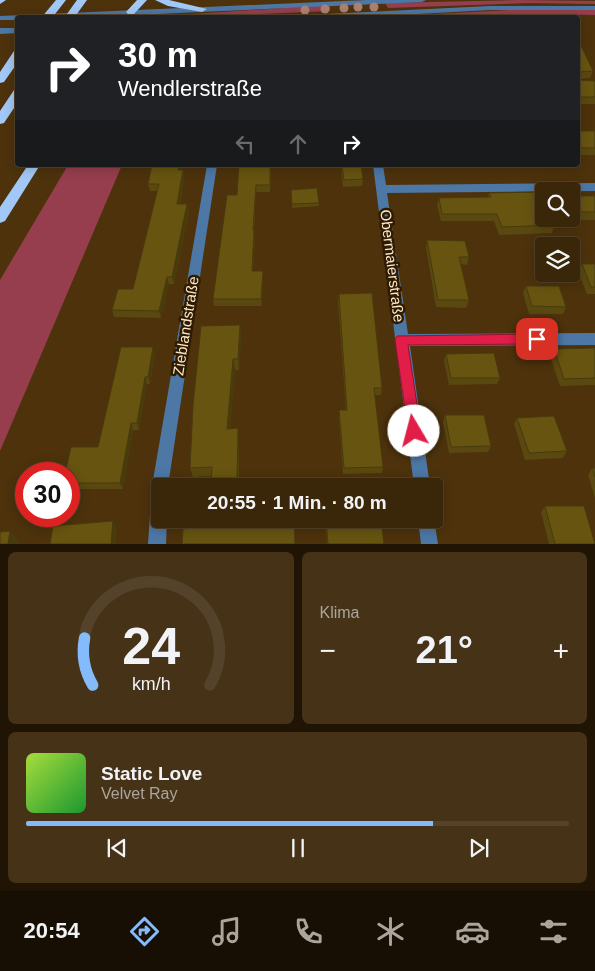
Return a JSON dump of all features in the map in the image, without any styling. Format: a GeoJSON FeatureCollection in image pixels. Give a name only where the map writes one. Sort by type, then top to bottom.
{"type":"FeatureCollection","features":[{"type":"Feature","properties":{"kind":"highway"},"geometry":{"type":"LineString","coordinates":[[48,15],[61,0]]}},
{"type":"Feature","properties":{"kind":"highway"},"geometry":{"type":"LineString","coordinates":[[71,15],[82,0]]}},
{"type":"Feature","properties":{"kind":"highway"},"geometry":{"type":"LineString","coordinates":[[128,15],[142,0]]}},
{"type":"Feature","properties":{"kind":"highway"},"geometry":{"type":"LineString","coordinates":[[160,0],[171,4],[202,9]]}},
{"type":"Feature","properties":{"kind":"highway"},"geometry":{"type":"LineString","coordinates":[[0,80],[15,58]]}},
{"type":"Feature","properties":{"kind":"highway"},"geometry":{"type":"LineString","coordinates":[[0,120],[15,97]]}},
{"type":"Feature","properties":{"kind":"highway"},"geometry":{"type":"LineString","coordinates":[[0,218],[33,167]]}},
{"type":"Feature","properties":{"kind":"street"},"geometry":{"type":"LineString","coordinates":[[128,15],[202,9],[422,0]]}},
{"type":"Feature","properties":{"kind":"street"},"geometry":{"type":"LineString","coordinates":[[373,15],[490,8],[595,8]]}},
{"type":"Feature","properties":{"kind":"street"},"geometry":{"type":"LineString","coordinates":[[0,18],[15,18]]}},
{"type":"Feature","properties":{"kind":"street"},"geometry":{"type":"LineString","coordinates":[[0,24],[15,30]]}},
{"type":"Feature","properties":{"kind":"street"},"geometry":{"type":"LineString","coordinates":[[0,31],[15,30]]}},
{"type":"Feature","properties":{"kind":"street","name":"Zieblandstraße"},"geometry":{"type":"LineString","coordinates":[[161,478],[212,167]]}},
{"type":"Feature","properties":{"kind":"street","name":"Obermaierstraße"},"geometry":{"type":"LineString","coordinates":[[378,167],[421,478]]}},
{"type":"Feature","properties":{"kind":"street"},"geometry":{"type":"LineString","coordinates":[[382,189],[595,187]]}},
{"type":"Feature","properties":{"kind":"street"},"geometry":{"type":"LineString","coordinates":[[401,340],[595,339]]}},
{"type":"Feature","properties":{"kind":"street","name":"Zieblandstraße"},"geometry":{"type":"LineString","coordinates":[[157,544],[158,528]]}},
{"type":"Feature","properties":{"kind":"street"},"geometry":{"type":"LineString","coordinates":[[427,528],[430,544]]}},
{"type":"Feature","properties":{"kind":"shaded area"},"geometry":{"type":"Polygon","coordinates":[[[517,0],[595,1],[595,4],[529,3],[388,8],[385,3],[517,0]]]}},
{"type":"Feature","properties":{"kind":"shaded area"},"geometry":{"type":"Polygon","coordinates":[[[330,5],[330,11],[236,15],[176,15],[330,5]]]}},
{"type":"Feature","properties":{"kind":"shaded area"},"geometry":{"type":"Polygon","coordinates":[[[510,10],[595,10],[595,15],[414,15],[510,10]]]}},
{"type":"Feature","properties":{"kind":"shaded area"},"geometry":{"type":"Polygon","coordinates":[[[67,167],[121,167],[0,451],[0,280],[67,167]]]}},
{"type":"Feature","properties":{"kind":"building"},"geometry":{"type":"Polygon","coordinates":[[[580,43],[593,71],[580,72],[580,43]]]}},
{"type":"Feature","properties":{"kind":"building"},"geometry":{"type":"Polygon","coordinates":[[[580,80],[595,81],[595,97],[580,97],[580,80]]]}},
{"type":"Feature","properties":{"kind":"building"},"geometry":{"type":"Polygon","coordinates":[[[580,131],[595,131],[595,148],[580,148],[580,131]]]}},
{"type":"Feature","properties":{"kind":"building"},"geometry":{"type":"Polygon","coordinates":[[[152,167],[179,167],[178,170],[183,170],[177,204],[187,204],[172,277],[167,277],[159,311],[112,310],[118,289],[133,289],[159,184],[148,184],[152,167]]]}},
{"type":"Feature","properties":{"kind":"building"},"geometry":{"type":"Polygon","coordinates":[[[239,167],[270,167],[270,185],[256,185],[252,271],[263,271],[261,299],[213,299],[227,195],[237,195],[239,167]]]}},
{"type":"Feature","properties":{"kind":"building"},"geometry":{"type":"Polygon","coordinates":[[[342,167],[361,167],[363,179],[344,180],[342,167]]]}},
{"type":"Feature","properties":{"kind":"building"},"geometry":{"type":"Polygon","coordinates":[[[317,188],[319,203],[292,204],[291,190],[317,188]]]}},
{"type":"Feature","properties":{"kind":"building"},"geometry":{"type":"Polygon","coordinates":[[[535,192],[535,226],[502,227],[497,214],[442,214],[439,198],[491,197],[489,193],[535,192]]]}},
{"type":"Feature","properties":{"kind":"building"},"geometry":{"type":"Polygon","coordinates":[[[580,196],[595,196],[595,212],[580,212],[580,196]]]}},
{"type":"Feature","properties":{"kind":"building"},"geometry":{"type":"Polygon","coordinates":[[[427,240],[465,241],[469,257],[459,257],[469,300],[438,300],[427,240]]]}},
{"type":"Feature","properties":{"kind":"building"},"geometry":{"type":"Polygon","coordinates":[[[582,264],[595,264],[595,287],[591,287],[582,264]]]}},
{"type":"Feature","properties":{"kind":"building"},"geometry":{"type":"Polygon","coordinates":[[[526,286],[559,286],[566,307],[532,306],[526,286]]]}},
{"type":"Feature","properties":{"kind":"building"},"geometry":{"type":"Polygon","coordinates":[[[372,293],[382,388],[374,388],[383,467],[344,468],[339,410],[347,410],[339,294],[372,293]]]}},
{"type":"Feature","properties":{"kind":"building"},"geometry":{"type":"Polygon","coordinates":[[[240,325],[238,359],[233,359],[227,429],[238,428],[237,478],[211,478],[212,467],[190,468],[193,406],[201,326],[240,325]]]}},
{"type":"Feature","properties":{"kind":"building"},"geometry":{"type":"Polygon","coordinates":[[[121,347],[153,347],[148,377],[145,377],[137,423],[131,423],[120,483],[80,483],[80,462],[68,462],[71,447],[98,447],[121,347]]]}},
{"type":"Feature","properties":{"kind":"building"},"geometry":{"type":"Polygon","coordinates":[[[595,348],[595,378],[564,379],[554,349],[595,348]]]}},
{"type":"Feature","properties":{"kind":"building"},"geometry":{"type":"Polygon","coordinates":[[[494,353],[500,378],[451,378],[446,354],[494,353]]]}},
{"type":"Feature","properties":{"kind":"building"},"geometry":{"type":"Polygon","coordinates":[[[445,415],[484,415],[491,446],[451,447],[445,415]]]}},
{"type":"Feature","properties":{"kind":"building"},"geometry":{"type":"Polygon","coordinates":[[[554,416],[567,451],[529,453],[517,418],[554,416]]]}},
{"type":"Feature","properties":{"kind":"building"},"geometry":{"type":"Polygon","coordinates":[[[545,506],[584,506],[595,544],[555,544],[545,506]]]}},
{"type":"Feature","properties":{"kind":"building"},"geometry":{"type":"Polygon","coordinates":[[[113,521],[111,544],[50,544],[53,527],[80,527],[80,524],[113,521]]]}},
{"type":"Feature","properties":{"kind":"building"},"geometry":{"type":"Polygon","coordinates":[[[294,528],[295,544],[182,544],[183,529],[294,528]]]}},
{"type":"Feature","properties":{"kind":"building"},"geometry":{"type":"Polygon","coordinates":[[[327,528],[382,528],[384,544],[328,544],[327,528]]]}},
{"type":"Feature","properties":{"kind":"building"},"geometry":{"type":"Polygon","coordinates":[[[10,531],[8,544],[0,544],[0,532],[10,531]]]}},
{"type":"Feature","properties":{"kind":"route"},"geometry":{"type":"LineString","coordinates":[[414,431],[401,340],[537,339]]}}]}
